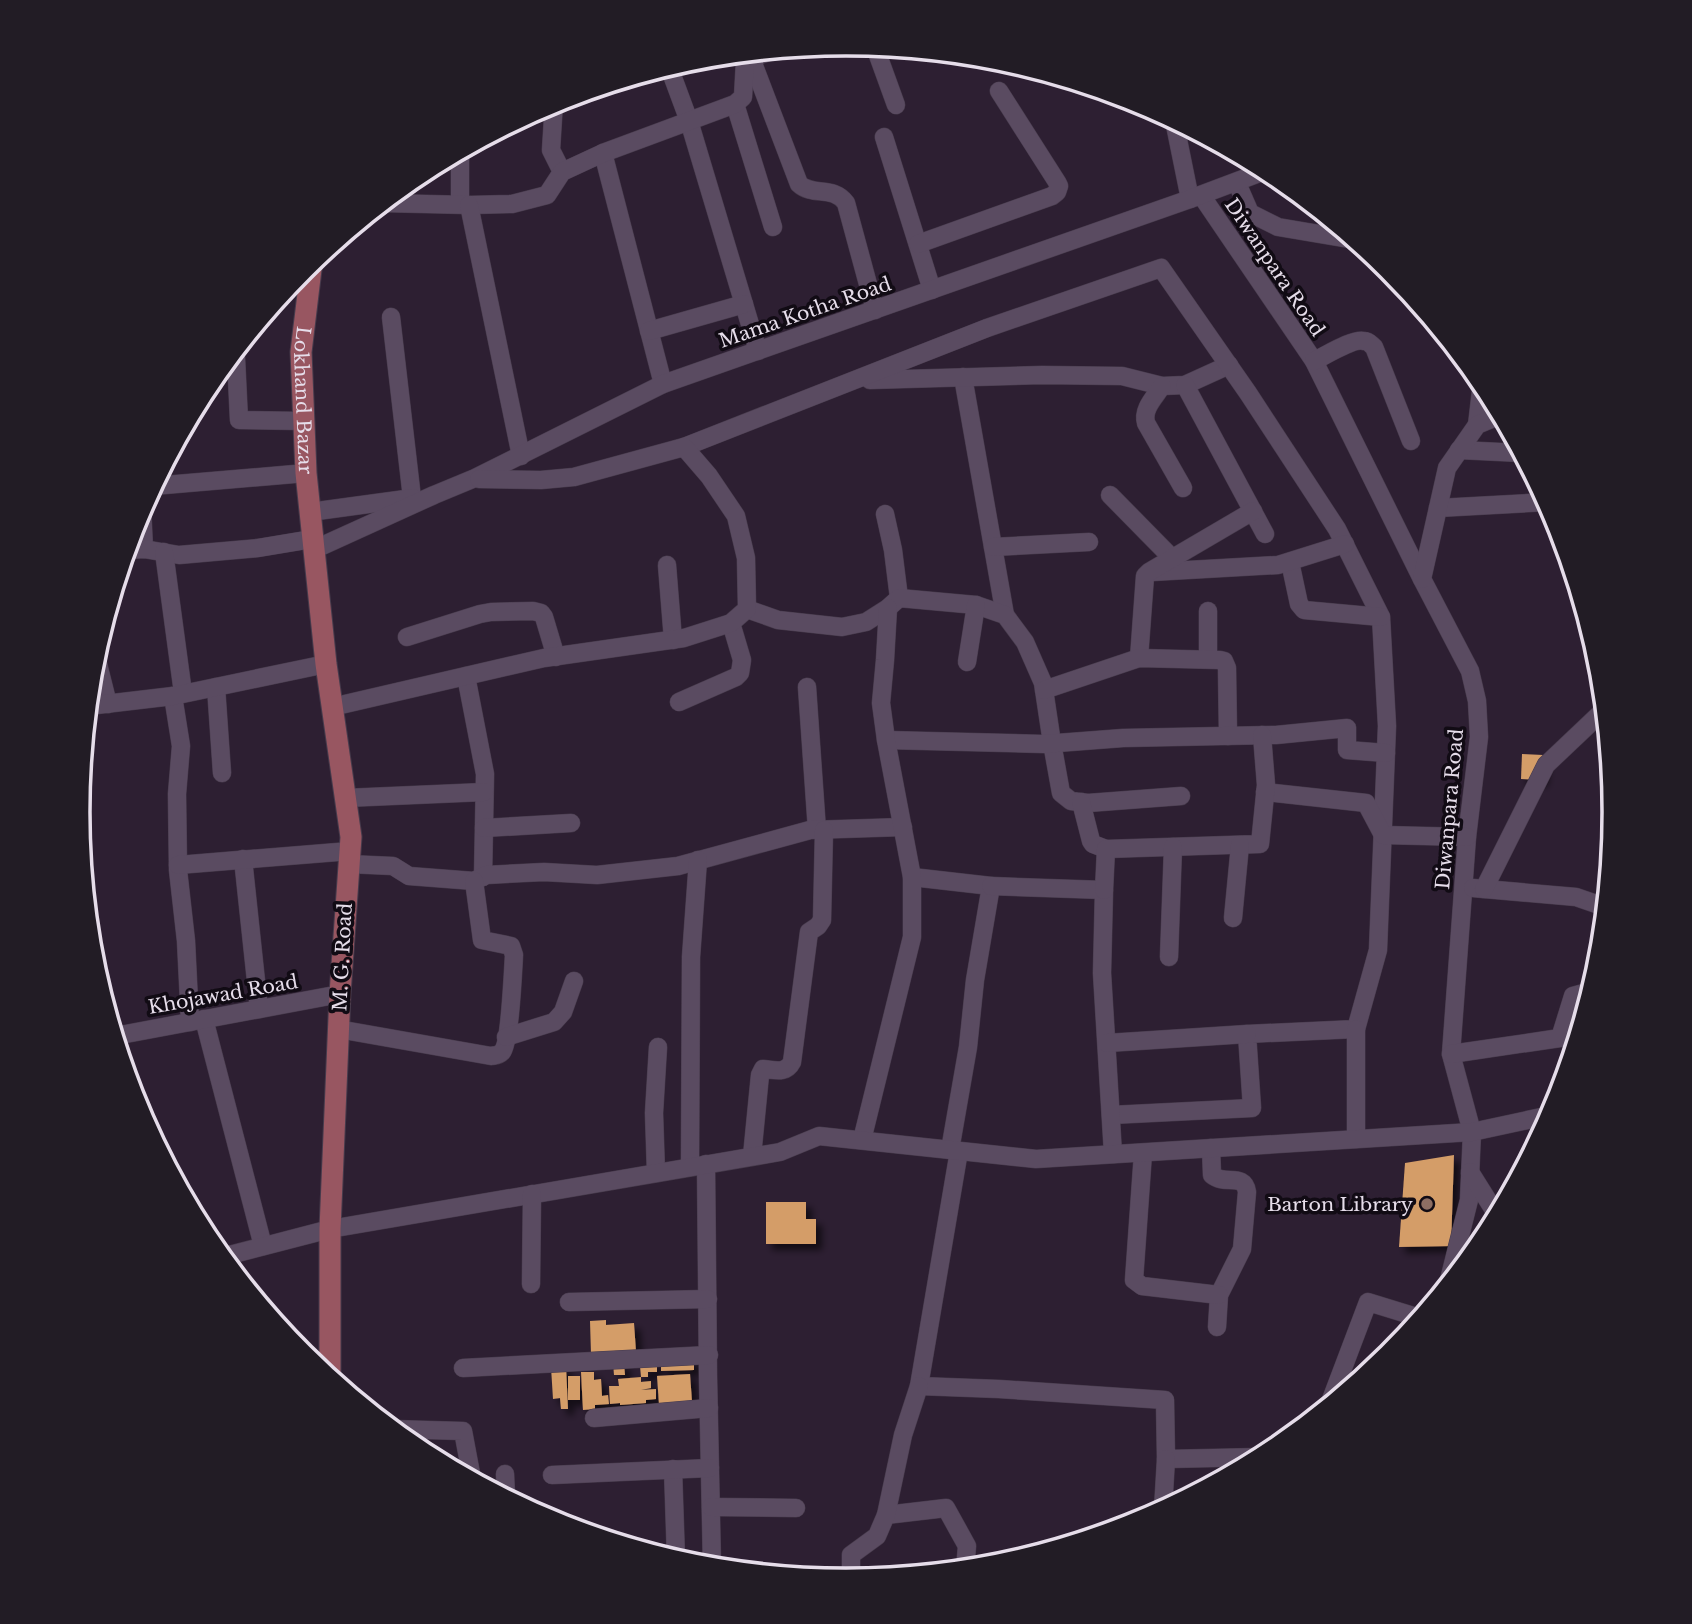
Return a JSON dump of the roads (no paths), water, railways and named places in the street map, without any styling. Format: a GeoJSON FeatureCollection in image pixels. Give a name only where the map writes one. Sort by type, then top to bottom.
{"type":"FeatureCollection","features":[{"type":"Feature","properties":{"kind":"main road","name":"Lokhand Bazar"},"geometry":{"type":"LineString","coordinates":[[310,278],[301,352],[306,473],[313,545]]}},
{"type":"Feature","properties":{"kind":"main road","name":"M. G. Road"},"geometry":{"type":"LineString","coordinates":[[313,545],[326,664],[351,837],[338,1029],[331,1229],[331,1365]]}},
{"type":"Feature","properties":{"kind":"street"},"geometry":{"type":"LineString","coordinates":[[879,57],[896,105]]}},
{"type":"Feature","properties":{"kind":"street"},"geometry":{"type":"LineString","coordinates":[[398,203],[512,204],[547,195],[562,172],[603,153],[734,104],[743,97],[746,62]]}},
{"type":"Feature","properties":{"kind":"street"},"geometry":{"type":"LineString","coordinates":[[749,62],[799,184],[804,188],[834,193],[846,203],[875,310]]}},
{"type":"Feature","properties":{"kind":"street"},"geometry":{"type":"LineString","coordinates":[[673,77],[689,121],[758,351]]}},
{"type":"Feature","properties":{"kind":"street"},"geometry":{"type":"LineString","coordinates":[[918,244],[1057,192],[1057,182],[999,91]]}},
{"type":"Feature","properties":{"kind":"street"},"geometry":{"type":"LineString","coordinates":[[734,104],[773,227]]}},
{"type":"Feature","properties":{"kind":"street"},"geometry":{"type":"LineString","coordinates":[[553,116],[551,149],[562,172]]}},
{"type":"Feature","properties":{"kind":"street"},"geometry":{"type":"LineString","coordinates":[[1178,133],[1196,197]]}},
{"type":"Feature","properties":{"kind":"street"},"geometry":{"type":"LineString","coordinates":[[884,137],[932,290]]}},
{"type":"Feature","properties":{"kind":"street"},"geometry":{"type":"LineString","coordinates":[[603,153],[663,384]]}},
{"type":"Feature","properties":{"kind":"street"},"geometry":{"type":"LineString","coordinates":[[461,161],[465,205],[521,456]]}},
{"type":"Feature","properties":{"kind":"street","name":"Mama Kotha Road"},"geometry":{"type":"LineString","coordinates":[[138,549],[179,555],[313,545],[475,478],[663,384],[1254,176]]}},
{"type":"Feature","properties":{"kind":"street"},"geometry":{"type":"LineString","coordinates":[[1237,183],[1250,213],[1278,228],[1336,237]]}},
{"type":"Feature","properties":{"kind":"street","name":"Diwanpara Road"},"geometry":{"type":"LineString","coordinates":[[1196,197],[1314,361],[1470,671],[1477,701],[1479,737],[1466,837],[1451,1054],[1472,1132],[1469,1200],[1454,1261]]}},
{"type":"Feature","properties":{"kind":"street"},"geometry":{"type":"LineString","coordinates":[[475,478],[541,480],[574,477],[684,447],[987,328],[1161,268],[1330,518],[1381,617],[1387,726],[1378,950],[1356,1029],[1356,1139]]}},
{"type":"Feature","properties":{"kind":"street"},"geometry":{"type":"LineString","coordinates":[[649,331],[744,304]]}},
{"type":"Feature","properties":{"kind":"street"},"geometry":{"type":"LineString","coordinates":[[391,317],[412,498]]}},
{"type":"Feature","properties":{"kind":"street"},"geometry":{"type":"LineString","coordinates":[[1314,361],[1354,342],[1368,342],[1374,347],[1411,441]]}},
{"type":"Feature","properties":{"kind":"street"},"geometry":{"type":"LineString","coordinates":[[236,365],[239,420],[304,421]]}},
{"type":"Feature","properties":{"kind":"street"},"geometry":{"type":"LineString","coordinates":[[856,380],[1042,375],[1122,376],[1162,386],[1185,385],[1229,365]]}},
{"type":"Feature","properties":{"kind":"street"},"geometry":{"type":"LineString","coordinates":[[963,377],[1006,615],[1025,642],[1043,683],[1061,793],[1072,801],[1088,803],[1181,796]]}},
{"type":"Feature","properties":{"kind":"street"},"geometry":{"type":"LineString","coordinates":[[1185,385],[1265,534]]}},
{"type":"Feature","properties":{"kind":"street"},"geometry":{"type":"LineString","coordinates":[[1162,386],[1144,418],[1183,488]]}},
{"type":"Feature","properties":{"kind":"street"},"geometry":{"type":"LineString","coordinates":[[1422,579],[1447,468],[1477,425],[1480,400]]}},
{"type":"Feature","properties":{"kind":"street"},"geometry":{"type":"LineString","coordinates":[[1477,425],[1492,419]]}},
{"type":"Feature","properties":{"kind":"street"},"geometry":{"type":"LineString","coordinates":[[332,707],[556,657],[684,638],[731,623],[747,609],[746,558],[736,516],[709,476],[684,447]]}},
{"type":"Feature","properties":{"kind":"street"},"geometry":{"type":"LineString","coordinates":[[1460,450],[1511,452]]}},
{"type":"Feature","properties":{"kind":"street"},"geometry":{"type":"LineString","coordinates":[[165,485],[306,473]]}},
{"type":"Feature","properties":{"kind":"street","name":"Mama Kotha Road"},"geometry":{"type":"LineString","coordinates":[[310,512],[434,495]]}},
{"type":"Feature","properties":{"kind":"street"},"geometry":{"type":"LineString","coordinates":[[1110,495],[1172,558]]}},
{"type":"Feature","properties":{"kind":"street"},"geometry":{"type":"LineString","coordinates":[[1438,508],[1535,503]]}},
{"type":"Feature","properties":{"kind":"street"},"geometry":{"type":"LineString","coordinates":[[1139,658],[1144,580],[1149,572],[1253,511]]}},
{"type":"Feature","properties":{"kind":"street"},"geometry":{"type":"LineString","coordinates":[[862,1140],[912,937],[912,877],[881,703],[893,603],[893,550],[886,514]]}},
{"type":"Feature","properties":{"kind":"street"},"geometry":{"type":"LineString","coordinates":[[993,547],[1089,541]]}},
{"type":"Feature","properties":{"kind":"street"},"geometry":{"type":"LineString","coordinates":[[1149,572],[1266,567],[1345,544]]}},
{"type":"Feature","properties":{"kind":"street"},"geometry":{"type":"LineString","coordinates":[[163,552],[181,746],[177,794],[178,864],[197,1021],[263,1246]]}},
{"type":"Feature","properties":{"kind":"street"},"geometry":{"type":"LineString","coordinates":[[1290,562],[1299,604],[1304,610],[1381,617]]}},
{"type":"Feature","properties":{"kind":"street"},"geometry":{"type":"LineString","coordinates":[[667,565],[673,640]]}},
{"type":"Feature","properties":{"kind":"street"},"geometry":{"type":"LineString","coordinates":[[747,609],[778,620],[842,626],[866,622],[893,603],[976,605],[1006,615]]}},
{"type":"Feature","properties":{"kind":"street"},"geometry":{"type":"LineString","coordinates":[[967,662],[976,605]]}},
{"type":"Feature","properties":{"kind":"street"},"geometry":{"type":"LineString","coordinates":[[407,637],[480,614],[533,611],[544,617],[556,657]]}},
{"type":"Feature","properties":{"kind":"street"},"geometry":{"type":"LineString","coordinates":[[1208,611],[1208,659]]}},
{"type":"Feature","properties":{"kind":"street"},"geometry":{"type":"LineString","coordinates":[[680,702],[740,673],[742,660],[731,623]]}},
{"type":"Feature","properties":{"kind":"street"},"geometry":{"type":"LineString","coordinates":[[1044,690],[1139,658],[1220,660],[1224,661],[1227,668],[1228,736]]}},
{"type":"Feature","properties":{"kind":"street"},"geometry":{"type":"LineString","coordinates":[[97,705],[178,695],[326,664]]}},
{"type":"Feature","properties":{"kind":"street"},"geometry":{"type":"LineString","coordinates":[[338,1029],[491,1056],[502,1051],[506,1037],[514,955],[510,946],[482,940],[479,879],[484,828],[483,763],[466,676]]}},
{"type":"Feature","properties":{"kind":"street"},"geometry":{"type":"LineString","coordinates":[[102,680],[108,704]]}},
{"type":"Feature","properties":{"kind":"street"},"geometry":{"type":"LineString","coordinates":[[216,687],[222,773]]}},
{"type":"Feature","properties":{"kind":"street"},"geometry":{"type":"LineString","coordinates":[[752,1156],[761,1075],[763,1069],[782,1071],[789,1068],[792,1062],[809,932],[822,920],[821,830],[807,687]]}},
{"type":"Feature","properties":{"kind":"street"},"geometry":{"type":"LineString","coordinates":[[1484,888],[1546,765],[1596,717]]}},
{"type":"Feature","properties":{"kind":"street"},"geometry":{"type":"LineString","coordinates":[[886,740],[1052,743],[1122,738],[1262,736],[1347,728],[1347,750],[1386,753]]}},
{"type":"Feature","properties":{"kind":"street"},"geometry":{"type":"LineString","coordinates":[[1081,802],[1091,841],[1106,849],[1260,844],[1265,792],[1262,736]]}},
{"type":"Feature","properties":{"kind":"street"},"geometry":{"type":"LineString","coordinates":[[345,798],[484,792]]}},
{"type":"Feature","properties":{"kind":"street"},"geometry":{"type":"LineString","coordinates":[[1265,792],[1366,803],[1382,835]]}},
{"type":"Feature","properties":{"kind":"street"},"geometry":{"type":"LineString","coordinates":[[484,828],[570,823]]}},
{"type":"Feature","properties":{"kind":"street"},"geometry":{"type":"LineString","coordinates":[[178,864],[243,859],[349,858],[393,866],[409,876],[479,879],[486,875],[544,872],[597,875],[678,866],[810,830],[903,827]]}},
{"type":"Feature","properties":{"kind":"street"},"geometry":{"type":"LineString","coordinates":[[1382,835],[1466,837]]}},
{"type":"Feature","properties":{"kind":"street"},"geometry":{"type":"LineString","coordinates":[[1233,918],[1240,845]]}},
{"type":"Feature","properties":{"kind":"street"},"geometry":{"type":"LineString","coordinates":[[1169,957],[1173,847]]}},
{"type":"Feature","properties":{"kind":"street"},"geometry":{"type":"LineString","coordinates":[[1106,849],[1102,973],[1113,1154]]}},
{"type":"Feature","properties":{"kind":"street"},"geometry":{"type":"LineString","coordinates":[[243,859],[259,1009]]}},
{"type":"Feature","properties":{"kind":"street"},"geometry":{"type":"LineString","coordinates":[[698,860],[691,957],[698,1166],[708,1299],[712,1555]]}},
{"type":"Feature","properties":{"kind":"street"},"geometry":{"type":"LineString","coordinates":[[912,877],[991,887],[1104,890]]}},
{"type":"Feature","properties":{"kind":"street"},"geometry":{"type":"LineString","coordinates":[[851,1568],[851,1555],[877,1535],[886,1515],[903,1435],[919,1386],[954,1150],[975,980],[991,887]]}},
{"type":"Feature","properties":{"kind":"street"},"geometry":{"type":"LineString","coordinates":[[1463,887],[1576,897],[1597,904]]}},
{"type":"Feature","properties":{"kind":"street"},"geometry":{"type":"LineString","coordinates":[[506,1037],[554,1022],[563,1012],[574,981]]}},
{"type":"Feature","properties":{"kind":"street","name":"Khojawad Road"},"geometry":{"type":"LineString","coordinates":[[124,1034],[340,994]]}},
{"type":"Feature","properties":{"kind":"street"},"geometry":{"type":"LineString","coordinates":[[1451,1054],[1560,1038],[1573,996],[1579,994]]}},
{"type":"Feature","properties":{"kind":"street"},"geometry":{"type":"LineString","coordinates":[[1107,1043],[1356,1029]]}},
{"type":"Feature","properties":{"kind":"street"},"geometry":{"type":"LineString","coordinates":[[1111,1115],[1252,1108],[1247,1034]]}},
{"type":"Feature","properties":{"kind":"street"},"geometry":{"type":"LineString","coordinates":[[656,1173],[654,1113],[658,1046]]}},
{"type":"Feature","properties":{"kind":"street"},"geometry":{"type":"LineString","coordinates":[[233,1253],[331,1229],[780,1152],[819,1136],[1036,1159],[1472,1132],[1536,1118]]}},
{"type":"Feature","properties":{"kind":"street"},"geometry":{"type":"LineString","coordinates":[[1212,1149],[1212,1175],[1220,1180],[1238,1180],[1246,1186],[1247,1192],[1242,1249],[1219,1294],[1217,1327]]}},
{"type":"Feature","properties":{"kind":"street"},"geometry":{"type":"LineString","coordinates":[[1143,1153],[1134,1280],[1142,1286],[1219,1294]]}},
{"type":"Feature","properties":{"kind":"street"},"geometry":{"type":"LineString","coordinates":[[1470,1172],[1491,1206]]}},
{"type":"Feature","properties":{"kind":"street"},"geometry":{"type":"LineString","coordinates":[[531,1284],[532,1194]]}},
{"type":"Feature","properties":{"kind":"street"},"geometry":{"type":"LineString","coordinates":[[569,1301],[708,1299]]}},
{"type":"Feature","properties":{"kind":"street"},"geometry":{"type":"LineString","coordinates":[[1336,1387],[1368,1302],[1410,1315]]}},
{"type":"Feature","properties":{"kind":"street"},"geometry":{"type":"LineString","coordinates":[[463,1368],[709,1355]]}},
{"type":"Feature","properties":{"kind":"street"},"geometry":{"type":"LineString","coordinates":[[919,1386],[1164,1400],[1166,1459],[1164,1497]]}},
{"type":"Feature","properties":{"kind":"street"},"geometry":{"type":"LineString","coordinates":[[594,1418],[709,1408]]}},
{"type":"Feature","properties":{"kind":"street"},"geometry":{"type":"LineString","coordinates":[[410,1430],[463,1431],[470,1468]]}},
{"type":"Feature","properties":{"kind":"street"},"geometry":{"type":"LineString","coordinates":[[1166,1459],[1239,1457]]}},
{"type":"Feature","properties":{"kind":"street"},"geometry":{"type":"LineString","coordinates":[[552,1475],[710,1468]]}},
{"type":"Feature","properties":{"kind":"street"},"geometry":{"type":"LineString","coordinates":[[673,1469],[676,1548]]}},
{"type":"Feature","properties":{"kind":"street"},"geometry":{"type":"LineString","coordinates":[[505,1475],[506,1487]]}},
{"type":"Feature","properties":{"kind":"street"},"geometry":{"type":"LineString","coordinates":[[711,1507],[796,1508]]}},
{"type":"Feature","properties":{"kind":"street"},"geometry":{"type":"LineString","coordinates":[[886,1515],[946,1508],[967,1546],[966,1558]]}},
{"type":"Feature","properties":{"kind":"place","name":"Barton Library"},"geometry":{"type":"Point","coordinates":[1427,1204]}}]}
